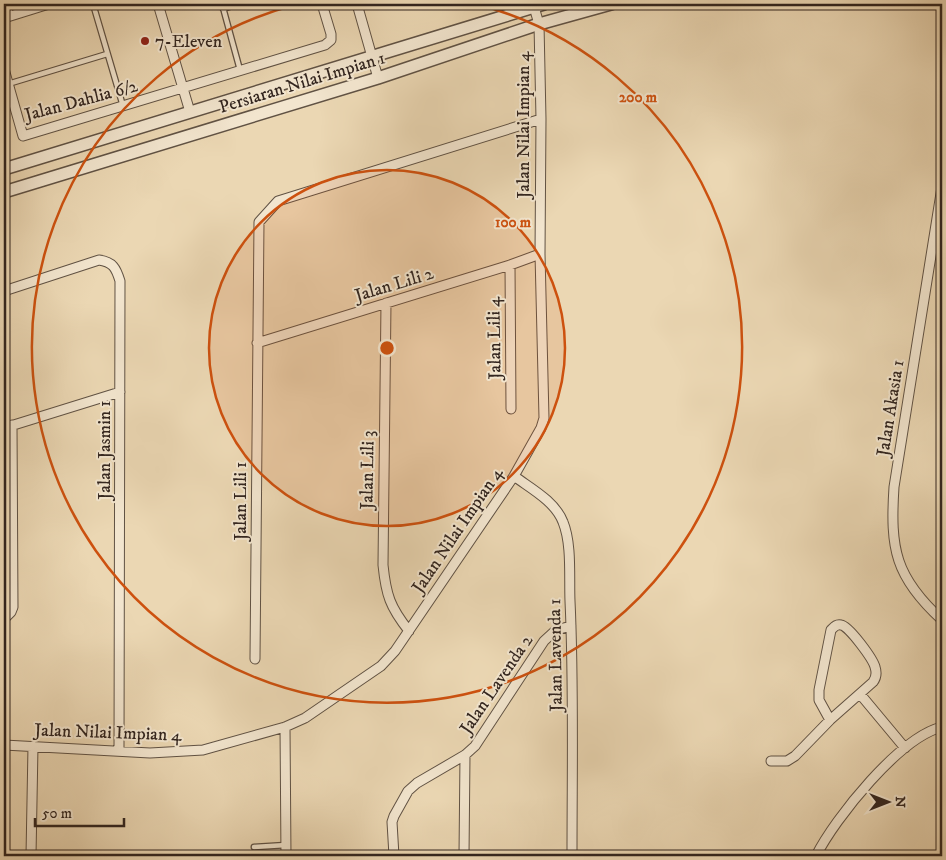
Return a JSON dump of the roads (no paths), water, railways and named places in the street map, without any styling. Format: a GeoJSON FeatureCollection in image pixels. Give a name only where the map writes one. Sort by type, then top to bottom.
{"type":"FeatureCollection","features":[{"type":"Feature","properties":{"kind":"street"},"geometry":{"type":"LineString","coordinates":[[5,4],[6,17],[50,4]]}},
{"type":"Feature","properties":{"kind":"street"},"geometry":{"type":"LineString","coordinates":[[158,4],[190,112]]}},
{"type":"Feature","properties":{"kind":"street","name":"Jalan Dahlia 6/2"},"geometry":{"type":"LineString","coordinates":[[4,70],[23,136],[328,43],[331,34],[322,4]]}},
{"type":"Feature","properties":{"kind":"street"},"geometry":{"type":"LineString","coordinates":[[357,4],[378,78]]}},
{"type":"Feature","properties":{"kind":"street","name":"Persiaran Nilai Impian 1"},"geometry":{"type":"LineString","coordinates":[[4,192],[378,78],[539,24],[611,4]]}},
{"type":"Feature","properties":{"kind":"street","name":"Persiaran Nilai Impian 1"},"geometry":{"type":"LineString","coordinates":[[4,169],[372,58],[539,5]]}},
{"type":"Feature","properties":{"kind":"street","name":"Jalan Nilai Impian 4"},"geometry":{"type":"LineString","coordinates":[[4,745],[119,752],[167,753],[203,750],[284,727],[315,713],[390,658],[514,476],[541,428],[544,418],[540,254],[541,119],[539,5]]}},
{"type":"Feature","properties":{"kind":"street","name":"Jalan Lili 1"},"geometry":{"type":"LineString","coordinates":[[255,659],[258,223],[276,202],[541,119]]}},
{"type":"Feature","properties":{"kind":"street","name":"Jalan Akasia 1"},"geometry":{"type":"LineString","coordinates":[[942,187],[894,487],[893,521],[895,551],[902,572],[909,585],[942,620]]}},
{"type":"Feature","properties":{"kind":"street","name":"Jalan Lili 2"},"geometry":{"type":"LineString","coordinates":[[257,343],[540,254]]}},
{"type":"Feature","properties":{"kind":"street","name":"Jalan Jasmin 1"},"geometry":{"type":"LineString","coordinates":[[4,291],[99,260],[113,265],[120,281],[119,752]]}},
{"type":"Feature","properties":{"kind":"street","name":"Jalan Lili 4"},"geometry":{"type":"LineString","coordinates":[[510,265],[512,410]]}},
{"type":"Feature","properties":{"kind":"street","name":"Jalan Lili 3"},"geometry":{"type":"LineString","coordinates":[[386,303],[383,565],[391,606],[408,631]]}},
{"type":"Feature","properties":{"kind":"street"},"geometry":{"type":"LineString","coordinates":[[4,619],[13,607],[8,426],[120,392]]}},
{"type":"Feature","properties":{"kind":"street","name":"Jalan Lavenda 1"},"geometry":{"type":"LineString","coordinates":[[514,476],[551,504],[564,522],[569,556],[571,626],[572,856]]}},
{"type":"Feature","properties":{"kind":"street"},"geometry":{"type":"LineString","coordinates":[[771,761],[787,760],[795,756],[830,720],[873,682],[875,678],[874,664],[849,630],[841,625],[837,625],[831,630],[829,635],[819,690],[819,700],[830,720]]}},
{"type":"Feature","properties":{"kind":"street","name":"Jalan Lavenda 2"},"geometry":{"type":"LineString","coordinates":[[394,856],[392,822],[408,791],[465,755],[474,746],[544,641],[556,630],[571,626]]}},
{"type":"Feature","properties":{"kind":"street"},"geometry":{"type":"LineString","coordinates":[[860,694],[905,748]]}},
{"type":"Feature","properties":{"kind":"street"},"geometry":{"type":"LineString","coordinates":[[284,727],[286,856]]}},
{"type":"Feature","properties":{"kind":"street"},"geometry":{"type":"LineString","coordinates":[[816,856],[839,819],[874,777],[905,748],[926,733],[942,727]]}},
{"type":"Feature","properties":{"kind":"street"},"geometry":{"type":"LineString","coordinates":[[31,856],[33,746]]}},
{"type":"Feature","properties":{"kind":"street"},"geometry":{"type":"LineString","coordinates":[[464,856],[465,755]]}},
{"type":"Feature","properties":{"kind":"lane"},"geometry":{"type":"LineString","coordinates":[[93,4],[123,106]]}},
{"type":"Feature","properties":{"kind":"lane"},"geometry":{"type":"LineString","coordinates":[[239,4],[222,6],[240,70]]}},
{"type":"Feature","properties":{"kind":"lane"},"geometry":{"type":"LineString","coordinates":[[8,84],[108,54]]}},
{"type":"Feature","properties":{"kind":"lane"},"geometry":{"type":"LineString","coordinates":[[254,847],[286,845]]}},
{"type":"Feature","properties":{"kind":"place","name":"7-Eleven"},"geometry":{"type":"Point","coordinates":[145,41]}}]}
